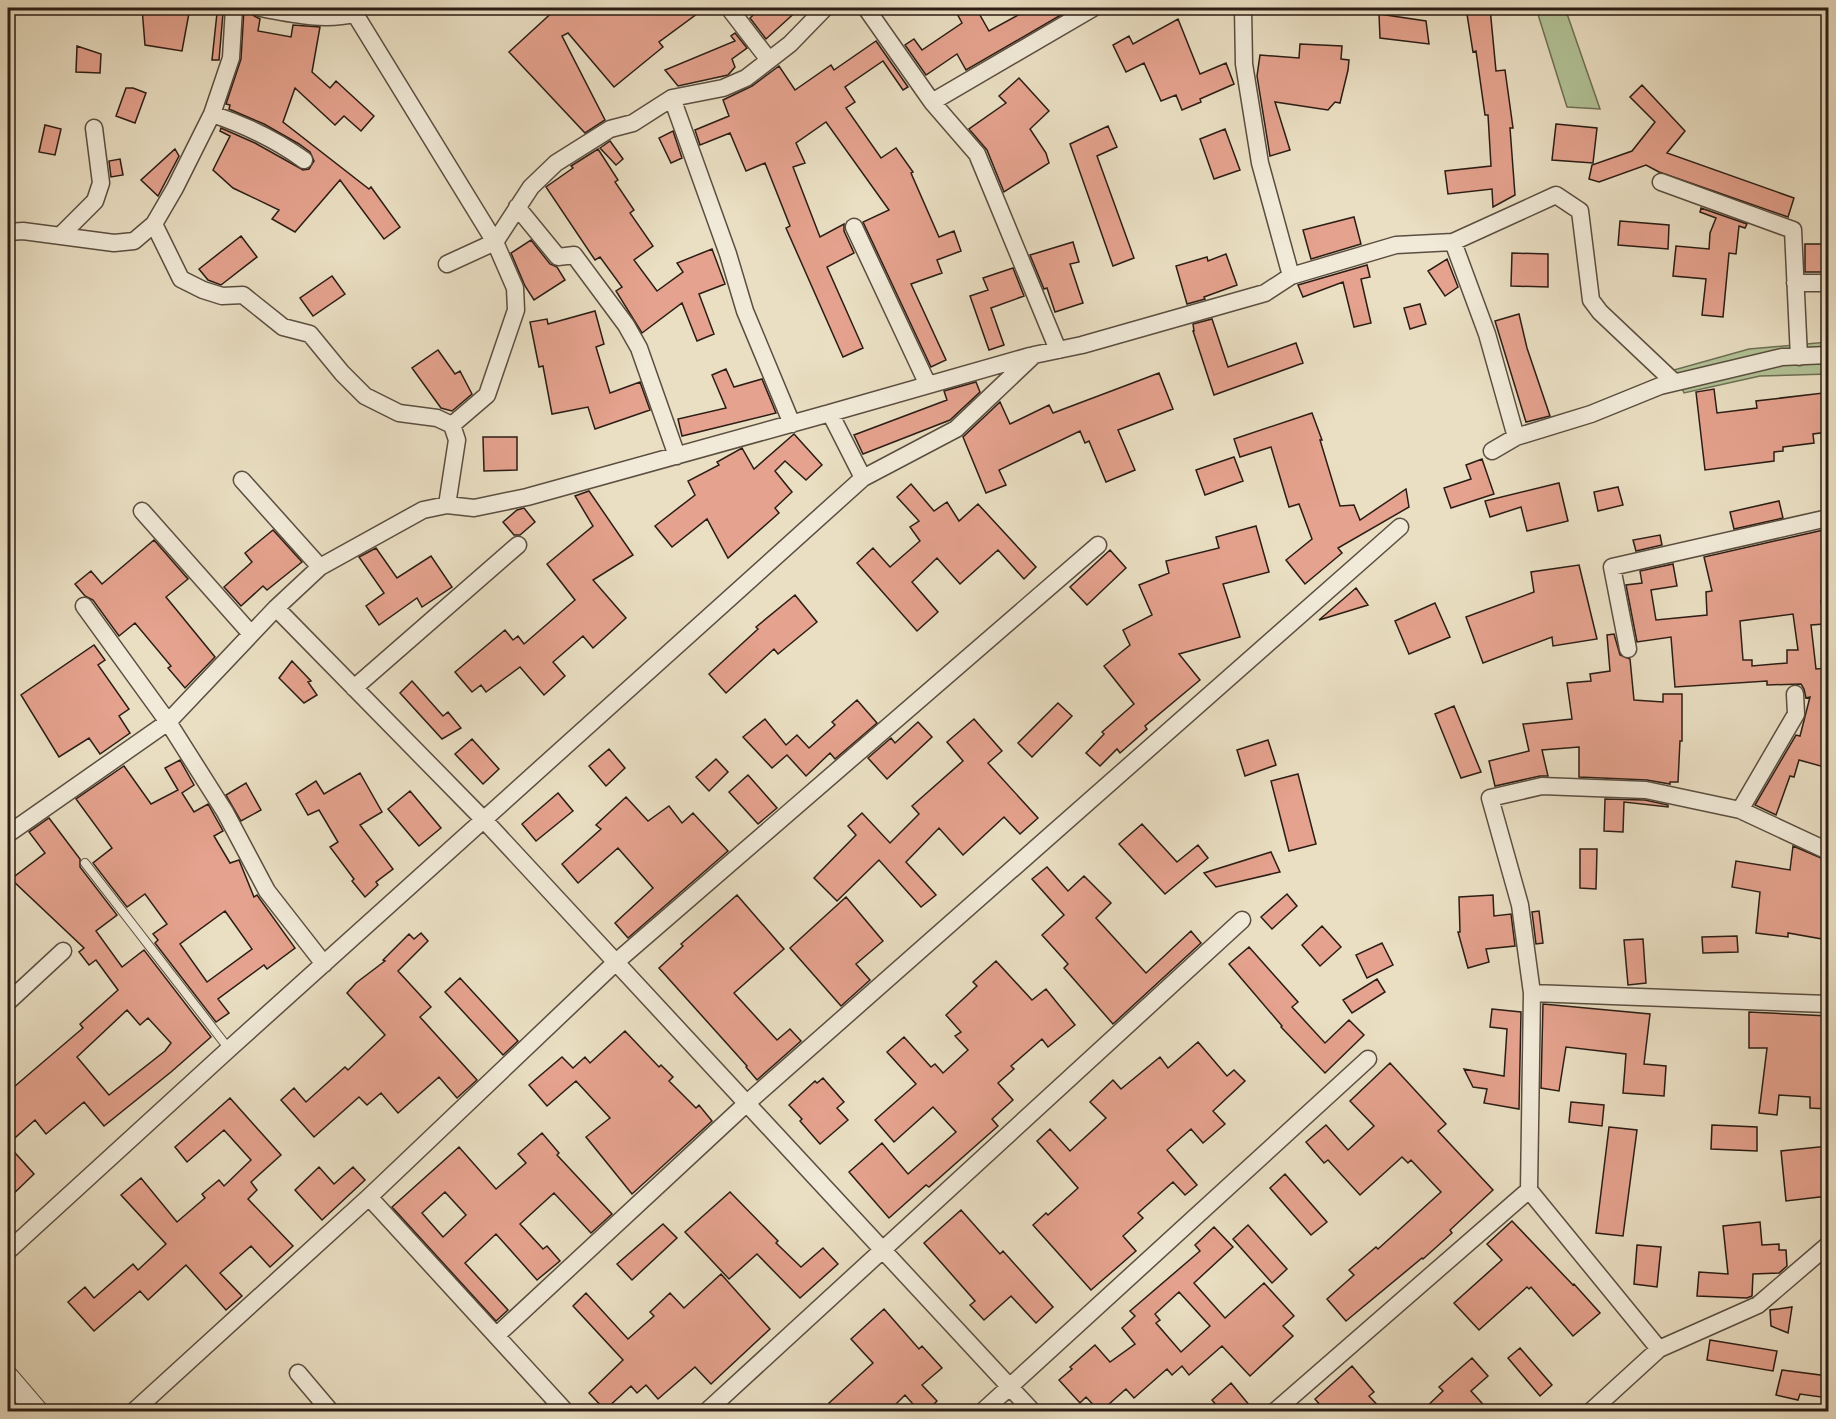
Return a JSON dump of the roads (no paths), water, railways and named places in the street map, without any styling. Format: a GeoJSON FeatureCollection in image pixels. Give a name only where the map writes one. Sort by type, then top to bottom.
{"type":"FeatureCollection","features":[{"type":"Feature","properties":{"kind":"street"},"geometry":{"type":"LineString","coordinates":[[8,232],[22,231],[114,243],[134,241],[154,225],[212,114],[231,58],[234,8]]}},
{"type":"Feature","properties":{"kind":"street"},"geometry":{"type":"LineString","coordinates":[[260,8],[309,17],[343,17],[355,14],[495,242],[515,288],[516,310],[487,395],[452,425]]}},
{"type":"Feature","properties":{"kind":"street"},"geometry":{"type":"LineString","coordinates":[[729,8],[769,60]]}},
{"type":"Feature","properties":{"kind":"street"},"geometry":{"type":"LineString","coordinates":[[447,264],[495,242],[531,187],[556,163],[610,129],[633,123],[672,98],[723,88],[746,78],[790,44],[825,8]]}},
{"type":"Feature","properties":{"kind":"street"},"geometry":{"type":"LineString","coordinates":[[866,8],[932,102],[977,154],[1058,350]]}},
{"type":"Feature","properties":{"kind":"street"},"geometry":{"type":"LineString","coordinates":[[932,102],[1093,8]]}},
{"type":"Feature","properties":{"kind":"street"},"geometry":{"type":"LineString","coordinates":[[1243,8],[1244,64],[1260,163],[1291,276]]}},
{"type":"Feature","properties":{"kind":"street"},"geometry":{"type":"LineString","coordinates":[[672,98],[746,311],[792,424]]}},
{"type":"Feature","properties":{"kind":"street"},"geometry":{"type":"LineString","coordinates":[[212,114],[252,129],[282,144],[304,160]]}},
{"type":"Feature","properties":{"kind":"street"},"geometry":{"type":"LineString","coordinates":[[60,236],[95,201],[101,183],[94,128]]}},
{"type":"Feature","properties":{"kind":"street"},"geometry":{"type":"LineString","coordinates":[[1661,182],[1793,230],[1799,357]]}},
{"type":"Feature","properties":{"kind":"street"},"geometry":{"type":"LineString","coordinates":[[8,834],[168,722],[276,608],[320,567],[423,510],[447,505],[474,508],[527,497],[1264,293],[1291,276],[1396,245],[1453,242],[1557,195],[1580,211],[1591,300],[1600,312],[1674,382]]}},
{"type":"Feature","properties":{"kind":"street"},"geometry":{"type":"LineString","coordinates":[[517,207],[558,257],[574,255],[626,325],[639,348],[677,456]]}},
{"type":"Feature","properties":{"kind":"street"},"geometry":{"type":"LineString","coordinates":[[154,225],[181,279],[222,296],[243,295],[283,327],[310,334],[342,373],[365,396],[399,413],[437,418],[452,425],[457,440],[447,505]]}},
{"type":"Feature","properties":{"kind":"street"},"geometry":{"type":"LineString","coordinates":[[854,227],[928,385]]}},
{"type":"Feature","properties":{"kind":"street"},"geometry":{"type":"LineString","coordinates":[[1453,242],[1487,334],[1516,437]]}},
{"type":"Feature","properties":{"kind":"street"},"geometry":{"type":"LineString","coordinates":[[1796,283],[1828,283]]}},
{"type":"Feature","properties":{"kind":"street"},"geometry":{"type":"LineString","coordinates":[[8,1251],[229,1048],[863,478],[956,429],[1034,355]]}},
{"type":"Feature","properties":{"kind":"street"},"geometry":{"type":"LineString","coordinates":[[1492,451],[1516,437],[1591,414],[1660,386],[1782,357],[1828,355]]}},
{"type":"Feature","properties":{"kind":"street"},"geometry":{"type":"LineString","coordinates":[[830,413],[863,478]]}},
{"type":"Feature","properties":{"kind":"street"},"geometry":{"type":"LineString","coordinates":[[242,480],[320,567]]}},
{"type":"Feature","properties":{"kind":"street"},"geometry":{"type":"LineString","coordinates":[[142,511],[251,634]]}},
{"type":"Feature","properties":{"kind":"street"},"geometry":{"type":"LineString","coordinates":[[1628,649],[1612,567],[1828,518]]}},
{"type":"Feature","properties":{"kind":"street"},"geometry":{"type":"LineString","coordinates":[[496,1335],[747,1103],[1400,527]]}},
{"type":"Feature","properties":{"kind":"street"},"geometry":{"type":"LineString","coordinates":[[354,688],[518,545]]}},
{"type":"Feature","properties":{"kind":"street"},"geometry":{"type":"LineString","coordinates":[[133,1412],[369,1197],[616,962],[1098,545]]}},
{"type":"Feature","properties":{"kind":"street"},"geometry":{"type":"LineString","coordinates":[[84,606],[168,722],[225,812],[267,891],[324,964]]}},
{"type":"Feature","properties":{"kind":"street"},"geometry":{"type":"LineString","coordinates":[[276,608],[484,820],[1033,1412]]}},
{"type":"Feature","properties":{"kind":"street"},"geometry":{"type":"LineString","coordinates":[[1740,810],[1796,714],[1795,694]]}},
{"type":"Feature","properties":{"kind":"street"},"geometry":{"type":"LineString","coordinates":[[1659,1349],[1529,1190],[1532,993],[1520,905],[1490,798],[1542,786],[1646,790],[1740,810],[1828,851]]}},
{"type":"Feature","properties":{"kind":"street"},"geometry":{"type":"LineString","coordinates":[[706,1412],[1242,920]]}},
{"type":"Feature","properties":{"kind":"street"},"geometry":{"type":"LineString","coordinates":[[8,1002],[63,951]]}},
{"type":"Feature","properties":{"kind":"street"},"geometry":{"type":"LineString","coordinates":[[1532,993],[1828,1004]]}},
{"type":"Feature","properties":{"kind":"street"},"geometry":{"type":"LineString","coordinates":[[982,1412],[1368,1059]]}},
{"type":"Feature","properties":{"kind":"street"},"geometry":{"type":"LineString","coordinates":[[1274,1412],[1529,1190]]}},
{"type":"Feature","properties":{"kind":"street"},"geometry":{"type":"LineString","coordinates":[[369,1197],[566,1412]]}},
{"type":"Feature","properties":{"kind":"street"},"geometry":{"type":"LineString","coordinates":[[1590,1412],[1659,1349],[1758,1305],[1828,1245]]}},
{"type":"Feature","properties":{"kind":"street"},"geometry":{"type":"LineString","coordinates":[[298,1373],[331,1412]]}},
{"type":"Feature","properties":{"kind":"street"},"geometry":{"type":"LineString","coordinates":[[8,1377],[38,1412]]}},
{"type":"Feature","properties":{"kind":"lane"},"geometry":{"type":"LineString","coordinates":[[85,863],[229,1048]]}}]}
